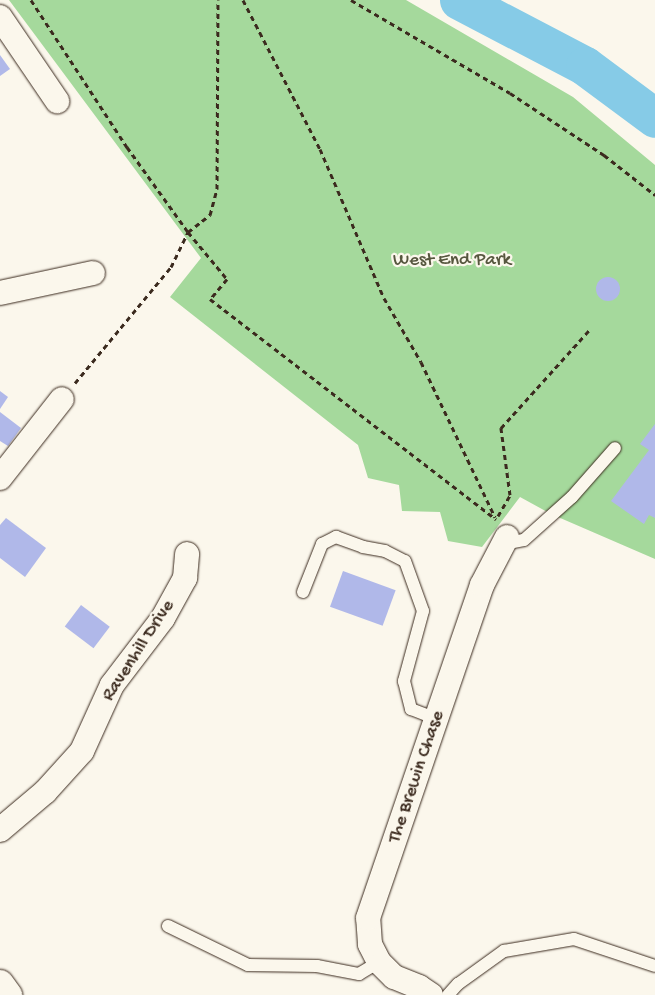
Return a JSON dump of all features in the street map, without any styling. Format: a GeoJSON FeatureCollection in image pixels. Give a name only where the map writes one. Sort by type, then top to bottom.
{"type":"FeatureCollection","features":[{"type":"Feature","properties":{"kind":"street"},"geometry":{"type":"LineString","coordinates":[[0,16],[57,101]]}},
{"type":"Feature","properties":{"kind":"street"},"geometry":{"type":"LineString","coordinates":[[0,293],[93,273]]}},
{"type":"Feature","properties":{"kind":"street"},"geometry":{"type":"LineString","coordinates":[[0,478],[62,399]]}},
{"type":"Feature","properties":{"kind":"street","name":"The Brewin Chase"},"geometry":{"type":"LineString","coordinates":[[431,995],[419,987],[394,977],[379,962],[370,944],[368,918],[500,531]]}},
{"type":"Feature","properties":{"kind":"street","name":"Ravenhill Drive"},"geometry":{"type":"LineString","coordinates":[[0,830],[45,792],[82,751],[112,685],[164,618],[185,578],[187,554]]}},
{"type":"Feature","properties":{"kind":"street"},"geometry":{"type":"LineString","coordinates":[[0,984],[8,995]]}},
{"type":"Feature","properties":{"kind":"lane"},"geometry":{"type":"LineString","coordinates":[[500,531],[524,540],[572,497],[614,448]]}},
{"type":"Feature","properties":{"kind":"lane"},"geometry":{"type":"LineString","coordinates":[[303,592],[322,544],[336,537],[364,547],[385,551],[404,561],[423,611],[404,681],[411,709],[437,718]]}},
{"type":"Feature","properties":{"kind":"lane"},"geometry":{"type":"LineString","coordinates":[[168,926],[248,965],[317,966],[359,974],[379,962]]}},
{"type":"Feature","properties":{"kind":"lane"},"geometry":{"type":"LineString","coordinates":[[448,995],[458,984],[504,950],[574,939],[655,966]]}},
{"type":"Feature","properties":{"kind":"path"},"geometry":{"type":"LineString","coordinates":[[31,0],[83,80],[188,232],[227,279],[210,299],[500,531]]}},
{"type":"Feature","properties":{"kind":"path"},"geometry":{"type":"LineString","coordinates":[[62,399],[172,267],[188,232],[210,215],[217,189],[218,0]]}},
{"type":"Feature","properties":{"kind":"path"},"geometry":{"type":"LineString","coordinates":[[243,0],[320,149],[384,298],[421,362],[500,531]]}},
{"type":"Feature","properties":{"kind":"path"},"geometry":{"type":"LineString","coordinates":[[351,0],[510,94],[604,155],[655,195]]}},
{"type":"Feature","properties":{"kind":"path"},"geometry":{"type":"LineString","coordinates":[[500,531],[510,495],[501,428],[590,329]]}},
{"type":"Feature","properties":{"kind":"green space","name":"West End Park"},"geometry":{"type":"Polygon","coordinates":[[[9,0],[406,0],[573,97],[655,165],[655,559],[551,514],[520,497],[482,547],[448,541],[440,512],[402,511],[399,485],[368,478],[358,445],[170,297],[201,258],[9,0]]]}},
{"type":"Feature","properties":{"kind":"building"},"geometry":{"type":"Polygon","coordinates":[[[0,55],[10,69],[0,76],[0,55]]]}},
{"type":"Feature","properties":{"kind":"building"},"geometry":{"type":"Polygon","coordinates":[[[608,277],[616,281],[620,289],[616,297],[608,301],[600,297],[596,289],[600,281],[608,277]]]}},
{"type":"Feature","properties":{"kind":"building"},"geometry":{"type":"Polygon","coordinates":[[[0,391],[8,397],[0,409],[0,391]]]}},
{"type":"Feature","properties":{"kind":"building"},"geometry":{"type":"Polygon","coordinates":[[[0,412],[21,428],[8,446],[0,441],[0,412]]]}},
{"type":"Feature","properties":{"kind":"building"},"geometry":{"type":"Polygon","coordinates":[[[655,424],[655,518],[649,515],[644,524],[611,501],[649,450],[640,444],[655,424]]]}},
{"type":"Feature","properties":{"kind":"building"},"geometry":{"type":"Polygon","coordinates":[[[6,518],[46,548],[25,577],[0,558],[0,525],[6,518]]]}},
{"type":"Feature","properties":{"kind":"building"},"geometry":{"type":"Polygon","coordinates":[[[343,571],[396,590],[383,626],[330,607],[343,571]]]}},
{"type":"Feature","properties":{"kind":"building"},"geometry":{"type":"Polygon","coordinates":[[[81,605],[110,627],[94,648],[65,627],[81,605]]]}},
{"type":"Feature","properties":{"kind":"waterway"},"geometry":{"type":"LineString","coordinates":[[459,0],[585,66],[655,118]]}}]}
